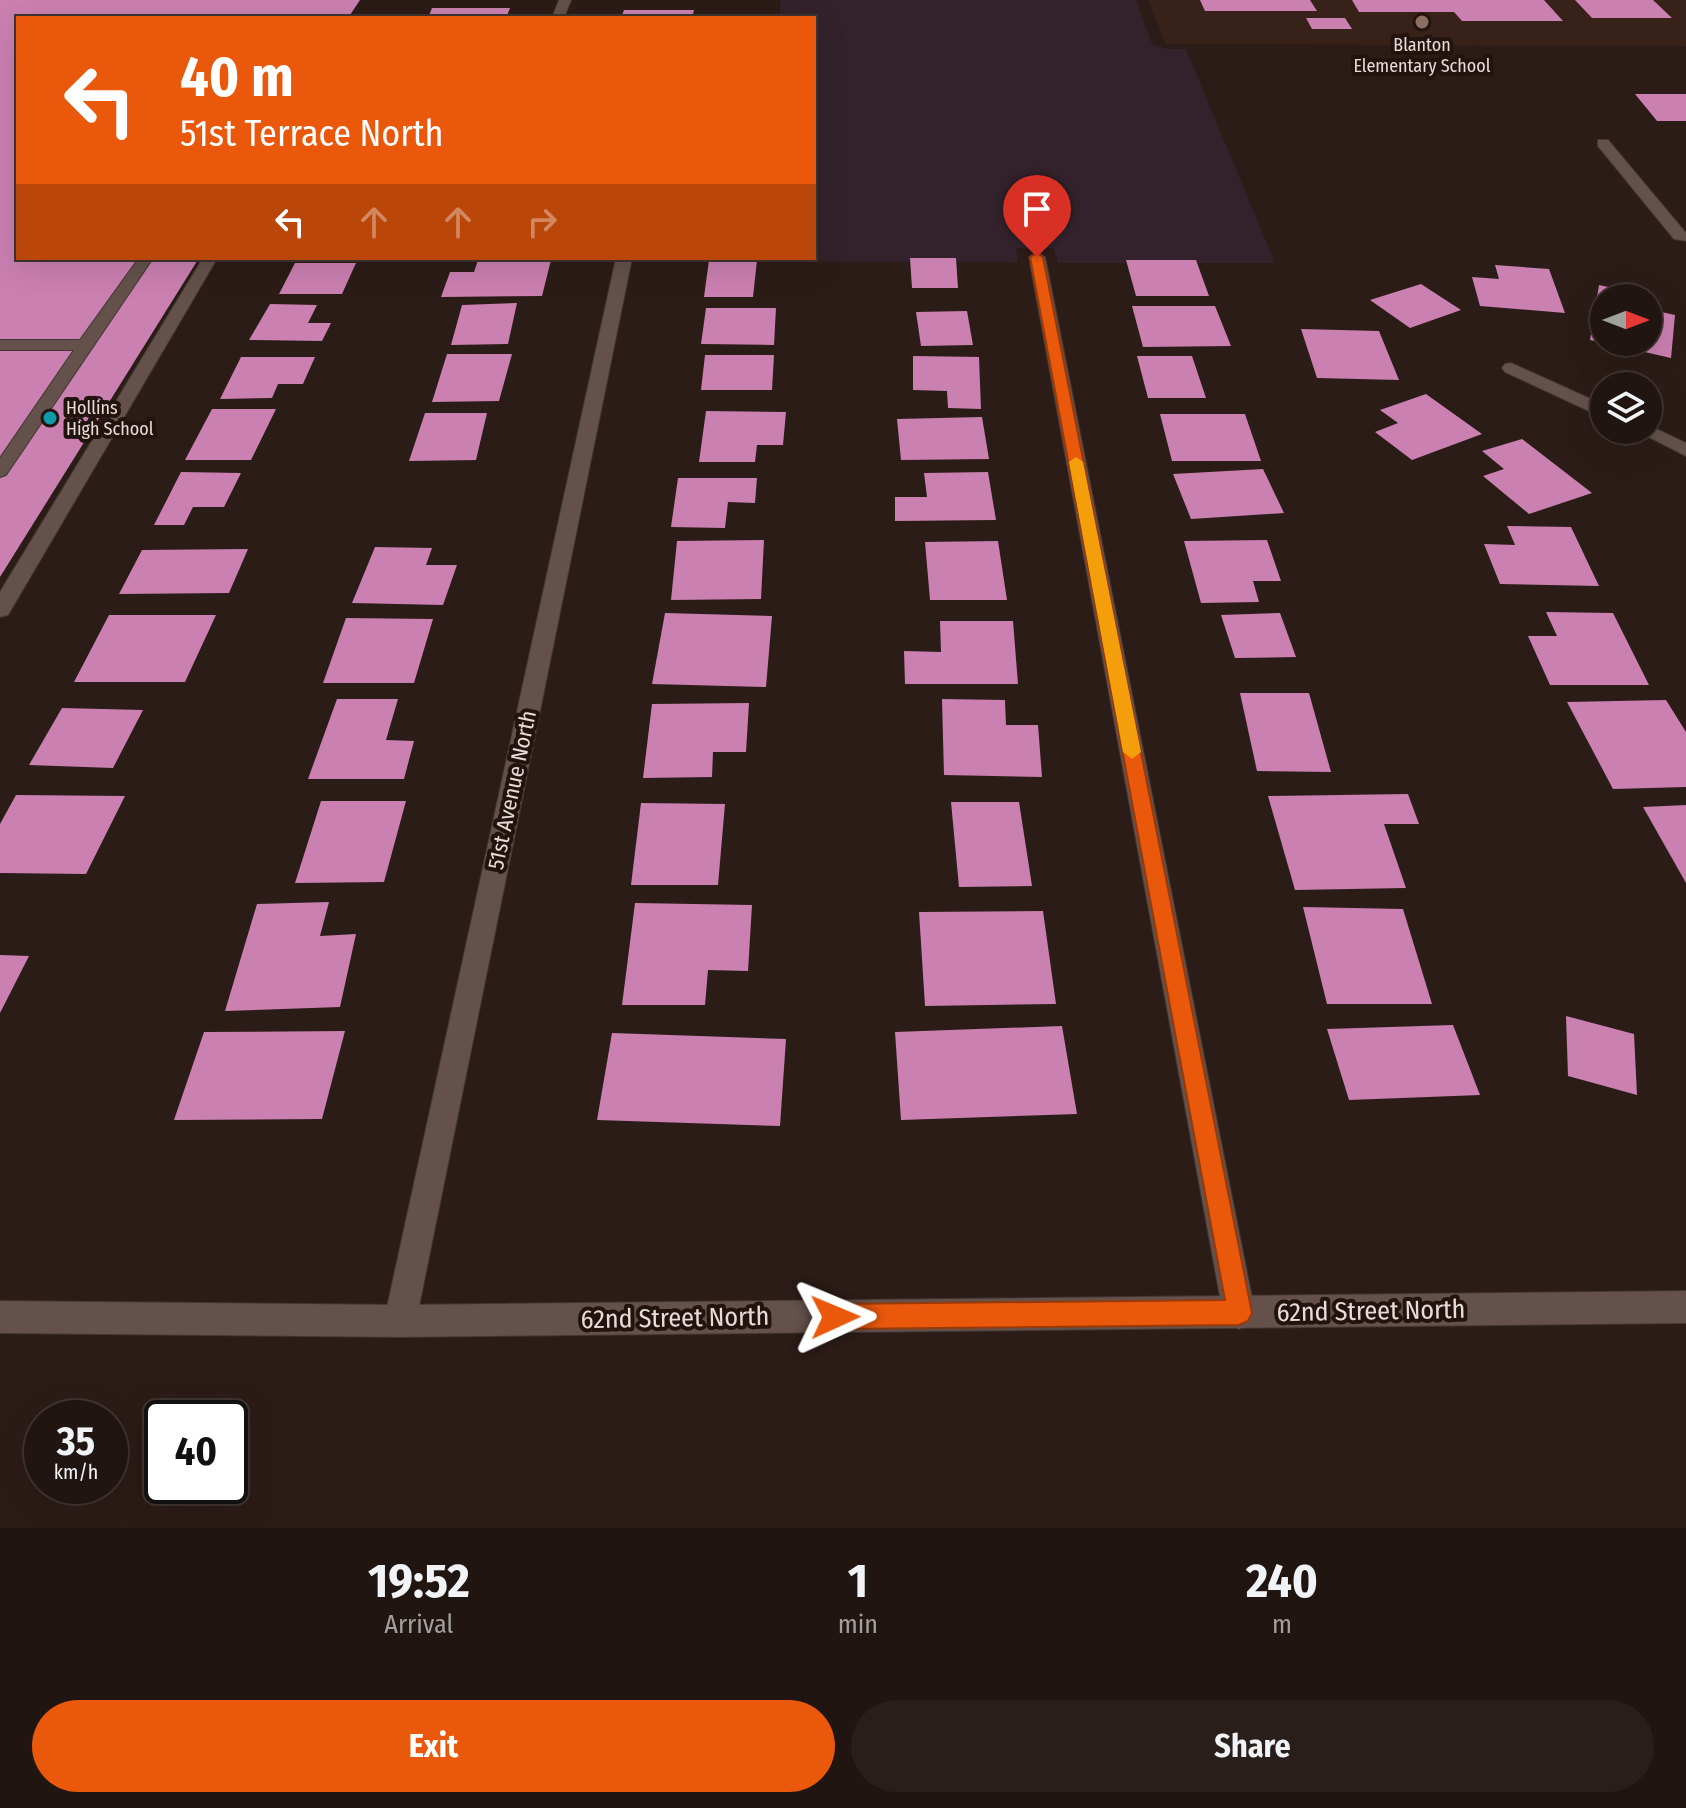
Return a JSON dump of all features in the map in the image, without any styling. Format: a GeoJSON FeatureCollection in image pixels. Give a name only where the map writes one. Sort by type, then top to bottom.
{"type":"FeatureCollection","features":[{"type":"Feature","properties":{"kind":"street"},"geometry":{"type":"LineString","coordinates":[[1037,257],[1239,1313]]}},
{"type":"Feature","properties":{"kind":"street","name":"51st Avenue North"},"geometry":{"type":"LineString","coordinates":[[400,1321],[624,260]]}},
{"type":"Feature","properties":{"kind":"street"},"geometry":{"type":"LineString","coordinates":[[0,610],[207,262]]}},
{"type":"Feature","properties":{"kind":"street"},"geometry":{"type":"LineString","coordinates":[[1511,368],[1590,405]]}},
{"type":"Feature","properties":{"kind":"street"},"geometry":{"type":"LineString","coordinates":[[1662,439],[1686,450]]}},
{"type":"Feature","properties":{"kind":"street","name":"62nd Street North"},"geometry":{"type":"LineString","coordinates":[[0,1317],[400,1321],[1686,1307]]}},
{"type":"Feature","properties":{"kind":"lane"},"geometry":{"type":"LineString","coordinates":[[1603,143],[1679,236],[1686,237]]}},
{"type":"Feature","properties":{"kind":"lane"},"geometry":{"type":"LineString","coordinates":[[0,471],[145,260]]}},
{"type":"Feature","properties":{"kind":"lane"},"geometry":{"type":"LineString","coordinates":[[0,345],[85,345]]}},
{"type":"Feature","properties":{"kind":"shaded area"},"geometry":{"type":"Polygon","coordinates":[[[781,0],[1136,0],[1152,44],[1168,49],[1186,49],[1275,263],[1058,263],[1054,248],[1016,248],[1018,262],[749,261],[816,260],[816,16],[779,16],[781,0]]]}},
{"type":"Feature","properties":{"kind":"shaded area","name":"Blanton Elementary School"},"geometry":{"type":"Polygon","coordinates":[[[1148,0],[1686,0],[1686,46],[1166,44],[1148,0]]]}},
{"type":"Feature","properties":{"kind":"building","name":"Hollins High School"},"geometry":{"type":"Polygon","coordinates":[[[0,0],[360,0],[349,16],[16,16],[16,260],[198,260],[0,577],[0,0]]]}},
{"type":"Feature","properties":{"kind":"building"},"geometry":{"type":"Polygon","coordinates":[[[1200,0],[1310,0],[1317,11],[1205,11],[1200,0]]]}},
{"type":"Feature","properties":{"kind":"building"},"geometry":{"type":"Polygon","coordinates":[[[1352,0],[1544,0],[1563,21],[1462,21],[1454,12],[1359,12],[1352,0]]]}},
{"type":"Feature","properties":{"kind":"building"},"geometry":{"type":"Polygon","coordinates":[[[1575,0],[1653,0],[1672,18],[1592,18],[1575,0]]]}},
{"type":"Feature","properties":{"kind":"building"},"geometry":{"type":"Polygon","coordinates":[[[432,8],[510,8],[507,16],[429,16],[432,8]]]}},
{"type":"Feature","properties":{"kind":"building"},"geometry":{"type":"Polygon","coordinates":[[[624,10],[694,10],[692,16],[622,16],[624,10]]]}},
{"type":"Feature","properties":{"kind":"building"},"geometry":{"type":"Polygon","coordinates":[[[1306,18],[1345,18],[1352,29],[1312,29],[1306,18]]]}},
{"type":"Feature","properties":{"kind":"building"},"geometry":{"type":"Polygon","coordinates":[[[1635,94],[1686,94],[1686,121],[1657,121],[1635,94]]]}},
{"type":"Feature","properties":{"kind":"building"},"geometry":{"type":"Polygon","coordinates":[[[910,258],[956,258],[958,288],[912,288],[910,258]]]}},
{"type":"Feature","properties":{"kind":"building"},"geometry":{"type":"Polygon","coordinates":[[[478,260],[551,260],[542,296],[441,297],[450,272],[474,272],[478,260]]]}},
{"type":"Feature","properties":{"kind":"building"},"geometry":{"type":"Polygon","coordinates":[[[709,260],[757,260],[753,297],[704,297],[709,260]]]}},
{"type":"Feature","properties":{"kind":"building"},"geometry":{"type":"Polygon","coordinates":[[[1126,260],[1196,260],[1209,296],[1136,296],[1126,260]]]}},
{"type":"Feature","properties":{"kind":"building"},"geometry":{"type":"Polygon","coordinates":[[[295,263],[356,263],[342,294],[279,294],[295,263]]]}},
{"type":"Feature","properties":{"kind":"building"},"geometry":{"type":"Polygon","coordinates":[[[1495,265],[1549,269],[1565,313],[1480,306],[1472,277],[1499,279],[1495,265]]]}},
{"type":"Feature","properties":{"kind":"building"},"geometry":{"type":"Polygon","coordinates":[[[1421,284],[1461,310],[1410,328],[1370,300],[1421,284]]]}},
{"type":"Feature","properties":{"kind":"building"},"geometry":{"type":"Polygon","coordinates":[[[517,303],[508,344],[451,345],[462,305],[517,303]]]}},
{"type":"Feature","properties":{"kind":"building"},"geometry":{"type":"Polygon","coordinates":[[[270,304],[317,305],[308,323],[331,323],[322,341],[249,340],[270,304]]]}},
{"type":"Feature","properties":{"kind":"building"},"geometry":{"type":"Polygon","coordinates":[[[1132,306],[1215,306],[1231,346],[1143,347],[1132,306]]]}},
{"type":"Feature","properties":{"kind":"building"},"geometry":{"type":"Polygon","coordinates":[[[706,308],[776,308],[774,345],[701,344],[706,308]]]}},
{"type":"Feature","properties":{"kind":"building"},"geometry":{"type":"Polygon","coordinates":[[[967,311],[973,345],[921,346],[916,312],[967,311]]]}},
{"type":"Feature","properties":{"kind":"building"},"geometry":{"type":"Polygon","coordinates":[[[1662,312],[1675,315],[1671,358],[1662,356],[1662,312]]]}},
{"type":"Feature","properties":{"kind":"building"},"geometry":{"type":"Polygon","coordinates":[[[1301,329],[1379,331],[1399,380],[1317,378],[1301,329]]]}},
{"type":"Feature","properties":{"kind":"building"},"geometry":{"type":"Polygon","coordinates":[[[447,354],[512,354],[499,401],[432,402],[447,354]]]}},
{"type":"Feature","properties":{"kind":"building"},"geometry":{"type":"Polygon","coordinates":[[[705,355],[774,355],[772,390],[701,390],[705,355]]]}},
{"type":"Feature","properties":{"kind":"building"},"geometry":{"type":"Polygon","coordinates":[[[913,356],[979,357],[981,409],[948,408],[947,391],[913,390],[913,356]]]}},
{"type":"Feature","properties":{"kind":"building"},"geometry":{"type":"Polygon","coordinates":[[[1137,356],[1192,356],[1206,398],[1148,398],[1137,356]]]}},
{"type":"Feature","properties":{"kind":"building"},"geometry":{"type":"Polygon","coordinates":[[[241,357],[315,357],[303,384],[278,384],[272,398],[220,399],[241,357]]]}},
{"type":"Feature","properties":{"kind":"building"},"geometry":{"type":"Polygon","coordinates":[[[1426,394],[1482,434],[1412,460],[1375,432],[1398,423],[1380,410],[1426,394]]]}},
{"type":"Feature","properties":{"kind":"building"},"geometry":{"type":"Polygon","coordinates":[[[212,409],[276,409],[251,460],[185,460],[212,409]]]}},
{"type":"Feature","properties":{"kind":"building"},"geometry":{"type":"Polygon","coordinates":[[[706,411],[786,412],[783,445],[757,445],[755,462],[699,462],[706,411]]]}},
{"type":"Feature","properties":{"kind":"building"},"geometry":{"type":"Polygon","coordinates":[[[425,413],[487,413],[476,460],[409,461],[425,413]]]}},
{"type":"Feature","properties":{"kind":"building"},"geometry":{"type":"Polygon","coordinates":[[[1160,414],[1245,414],[1261,461],[1172,461],[1160,414]]]}},
{"type":"Feature","properties":{"kind":"building"},"geometry":{"type":"Polygon","coordinates":[[[982,417],[989,459],[901,460],[897,419],[982,417]]]}},
{"type":"Feature","properties":{"kind":"building"},"geometry":{"type":"Polygon","coordinates":[[[1522,439],[1592,493],[1529,514],[1483,476],[1504,469],[1482,451],[1522,439]]]}},
{"type":"Feature","properties":{"kind":"building"},"geometry":{"type":"Polygon","coordinates":[[[1263,469],[1284,513],[1191,519],[1173,474],[1263,469]]]}},
{"type":"Feature","properties":{"kind":"building"},"geometry":{"type":"Polygon","coordinates":[[[181,472],[241,473],[224,507],[193,507],[184,525],[154,525],[181,472]]]}},
{"type":"Feature","properties":{"kind":"building"},"geometry":{"type":"Polygon","coordinates":[[[988,472],[996,520],[895,521],[895,497],[927,497],[924,473],[988,472]]]}},
{"type":"Feature","properties":{"kind":"building"},"geometry":{"type":"Polygon","coordinates":[[[678,478],[757,478],[755,503],[728,502],[725,528],[671,527],[678,478]]]}},
{"type":"Feature","properties":{"kind":"building"},"geometry":{"type":"Polygon","coordinates":[[[1507,526],[1571,527],[1599,586],[1500,584],[1484,544],[1515,545],[1507,526]]]}},
{"type":"Feature","properties":{"kind":"building"},"geometry":{"type":"Polygon","coordinates":[[[764,540],[761,599],[671,600],[677,541],[764,540]]]}},
{"type":"Feature","properties":{"kind":"building"},"geometry":{"type":"Polygon","coordinates":[[[1267,540],[1281,581],[1253,581],[1259,602],[1201,603],[1184,541],[1267,540]]]}},
{"type":"Feature","properties":{"kind":"building"},"geometry":{"type":"Polygon","coordinates":[[[998,541],[1007,600],[930,600],[925,542],[998,541]]]}},
{"type":"Feature","properties":{"kind":"building"},"geometry":{"type":"Polygon","coordinates":[[[375,547],[432,548],[426,565],[457,565],[443,605],[352,603],[375,547]]]}},
{"type":"Feature","properties":{"kind":"building"},"geometry":{"type":"Polygon","coordinates":[[[248,549],[229,593],[119,594],[142,550],[248,549]]]}},
{"type":"Feature","properties":{"kind":"building"},"geometry":{"type":"Polygon","coordinates":[[[1546,612],[1613,613],[1649,685],[1550,685],[1528,636],[1557,636],[1546,612]]]}},
{"type":"Feature","properties":{"kind":"building"},"geometry":{"type":"Polygon","coordinates":[[[665,613],[772,616],[766,687],[652,684],[665,613]]]}},
{"type":"Feature","properties":{"kind":"building"},"geometry":{"type":"Polygon","coordinates":[[[1280,613],[1296,657],[1235,658],[1221,615],[1280,613]]]}},
{"type":"Feature","properties":{"kind":"building"},"geometry":{"type":"Polygon","coordinates":[[[109,615],[216,615],[185,682],[74,682],[109,615]]]}},
{"type":"Feature","properties":{"kind":"building"},"geometry":{"type":"Polygon","coordinates":[[[346,618],[433,619],[414,683],[323,683],[346,618]]]}},
{"type":"Feature","properties":{"kind":"building"},"geometry":{"type":"Polygon","coordinates":[[[940,621],[1013,621],[1018,684],[905,684],[904,651],[941,652],[940,621]]]}},
{"type":"Feature","properties":{"kind":"building"},"geometry":{"type":"Polygon","coordinates":[[[1240,693],[1309,693],[1331,772],[1257,771],[1240,693]]]}},
{"type":"Feature","properties":{"kind":"building"},"geometry":{"type":"Polygon","coordinates":[[[337,699],[398,699],[386,740],[414,741],[404,779],[308,779],[337,699]]]}},
{"type":"Feature","properties":{"kind":"building"},"geometry":{"type":"Polygon","coordinates":[[[942,699],[1005,700],[1006,725],[1038,725],[1042,777],[944,775],[942,699]]]}},
{"type":"Feature","properties":{"kind":"building"},"geometry":{"type":"Polygon","coordinates":[[[1666,700],[1686,732],[1686,787],[1613,789],[1567,702],[1666,700]]]}},
{"type":"Feature","properties":{"kind":"building"},"geometry":{"type":"Polygon","coordinates":[[[749,703],[746,752],[713,752],[712,777],[643,778],[652,704],[749,703]]]}},
{"type":"Feature","properties":{"kind":"building"},"geometry":{"type":"Polygon","coordinates":[[[62,708],[143,710],[113,768],[29,765],[62,708]]]}},
{"type":"Feature","properties":{"kind":"building"},"geometry":{"type":"Polygon","coordinates":[[[1408,794],[1419,824],[1384,824],[1406,888],[1295,890],[1268,796],[1408,794]]]}},
{"type":"Feature","properties":{"kind":"building"},"geometry":{"type":"Polygon","coordinates":[[[16,795],[125,796],[86,874],[0,873],[0,824],[16,795]]]}},
{"type":"Feature","properties":{"kind":"building"},"geometry":{"type":"Polygon","coordinates":[[[321,801],[406,801],[384,882],[295,883],[321,801]]]}},
{"type":"Feature","properties":{"kind":"building"},"geometry":{"type":"Polygon","coordinates":[[[951,802],[1019,802],[1032,886],[959,887],[951,802]]]}},
{"type":"Feature","properties":{"kind":"building"},"geometry":{"type":"Polygon","coordinates":[[[641,803],[725,804],[718,885],[631,885],[641,803]]]}},
{"type":"Feature","properties":{"kind":"building"},"geometry":{"type":"Polygon","coordinates":[[[1686,805],[1686,883],[1643,807],[1686,805]]]}},
{"type":"Feature","properties":{"kind":"building"},"geometry":{"type":"Polygon","coordinates":[[[329,902],[320,936],[356,934],[340,1007],[225,1011],[257,904],[329,902]]]}},
{"type":"Feature","properties":{"kind":"building"},"geometry":{"type":"Polygon","coordinates":[[[635,903],[752,905],[748,971],[708,970],[705,1005],[622,1005],[635,903]]]}},
{"type":"Feature","properties":{"kind":"building"},"geometry":{"type":"Polygon","coordinates":[[[1303,907],[1403,909],[1432,1004],[1327,1004],[1303,907]]]}},
{"type":"Feature","properties":{"kind":"building"},"geometry":{"type":"Polygon","coordinates":[[[1043,911],[1056,1004],[925,1006],[919,912],[1043,911]]]}},
{"type":"Feature","properties":{"kind":"building"},"geometry":{"type":"Polygon","coordinates":[[[0,955],[29,956],[0,1013],[0,955]]]}},
{"type":"Feature","properties":{"kind":"building"},"geometry":{"type":"Polygon","coordinates":[[[1566,1016],[1634,1034],[1637,1095],[1568,1076],[1566,1016]]]}},
{"type":"Feature","properties":{"kind":"building"},"geometry":{"type":"Polygon","coordinates":[[[1453,1025],[1480,1095],[1349,1100],[1327,1029],[1453,1025]]]}},
{"type":"Feature","properties":{"kind":"building"},"geometry":{"type":"Polygon","coordinates":[[[1062,1026],[1077,1114],[901,1120],[895,1032],[1062,1026]]]}},
{"type":"Feature","properties":{"kind":"building"},"geometry":{"type":"Polygon","coordinates":[[[345,1031],[322,1119],[174,1120],[204,1032],[345,1031]]]}},
{"type":"Feature","properties":{"kind":"building"},"geometry":{"type":"Polygon","coordinates":[[[612,1033],[786,1039],[780,1126],[597,1120],[612,1033]]]}},
{"type":"Feature","properties":{"kind":"slow traffic"},"geometry":{"type":"LineString","coordinates":[[1076,462],[1132,752]]}},
{"type":"Feature","properties":{"kind":"place","name":"Blanton Elementary School"},"geometry":{"type":"Point","coordinates":[1422,22]}},
{"type":"Feature","properties":{"kind":"place","name":"Hollins High School"},"geometry":{"type":"Point","coordinates":[50,418]}},
{"type":"Feature","properties":{"kind":"route"},"geometry":{"type":"LineString","coordinates":[[835,1317],[1239,1313],[1037,257]]}}]}
